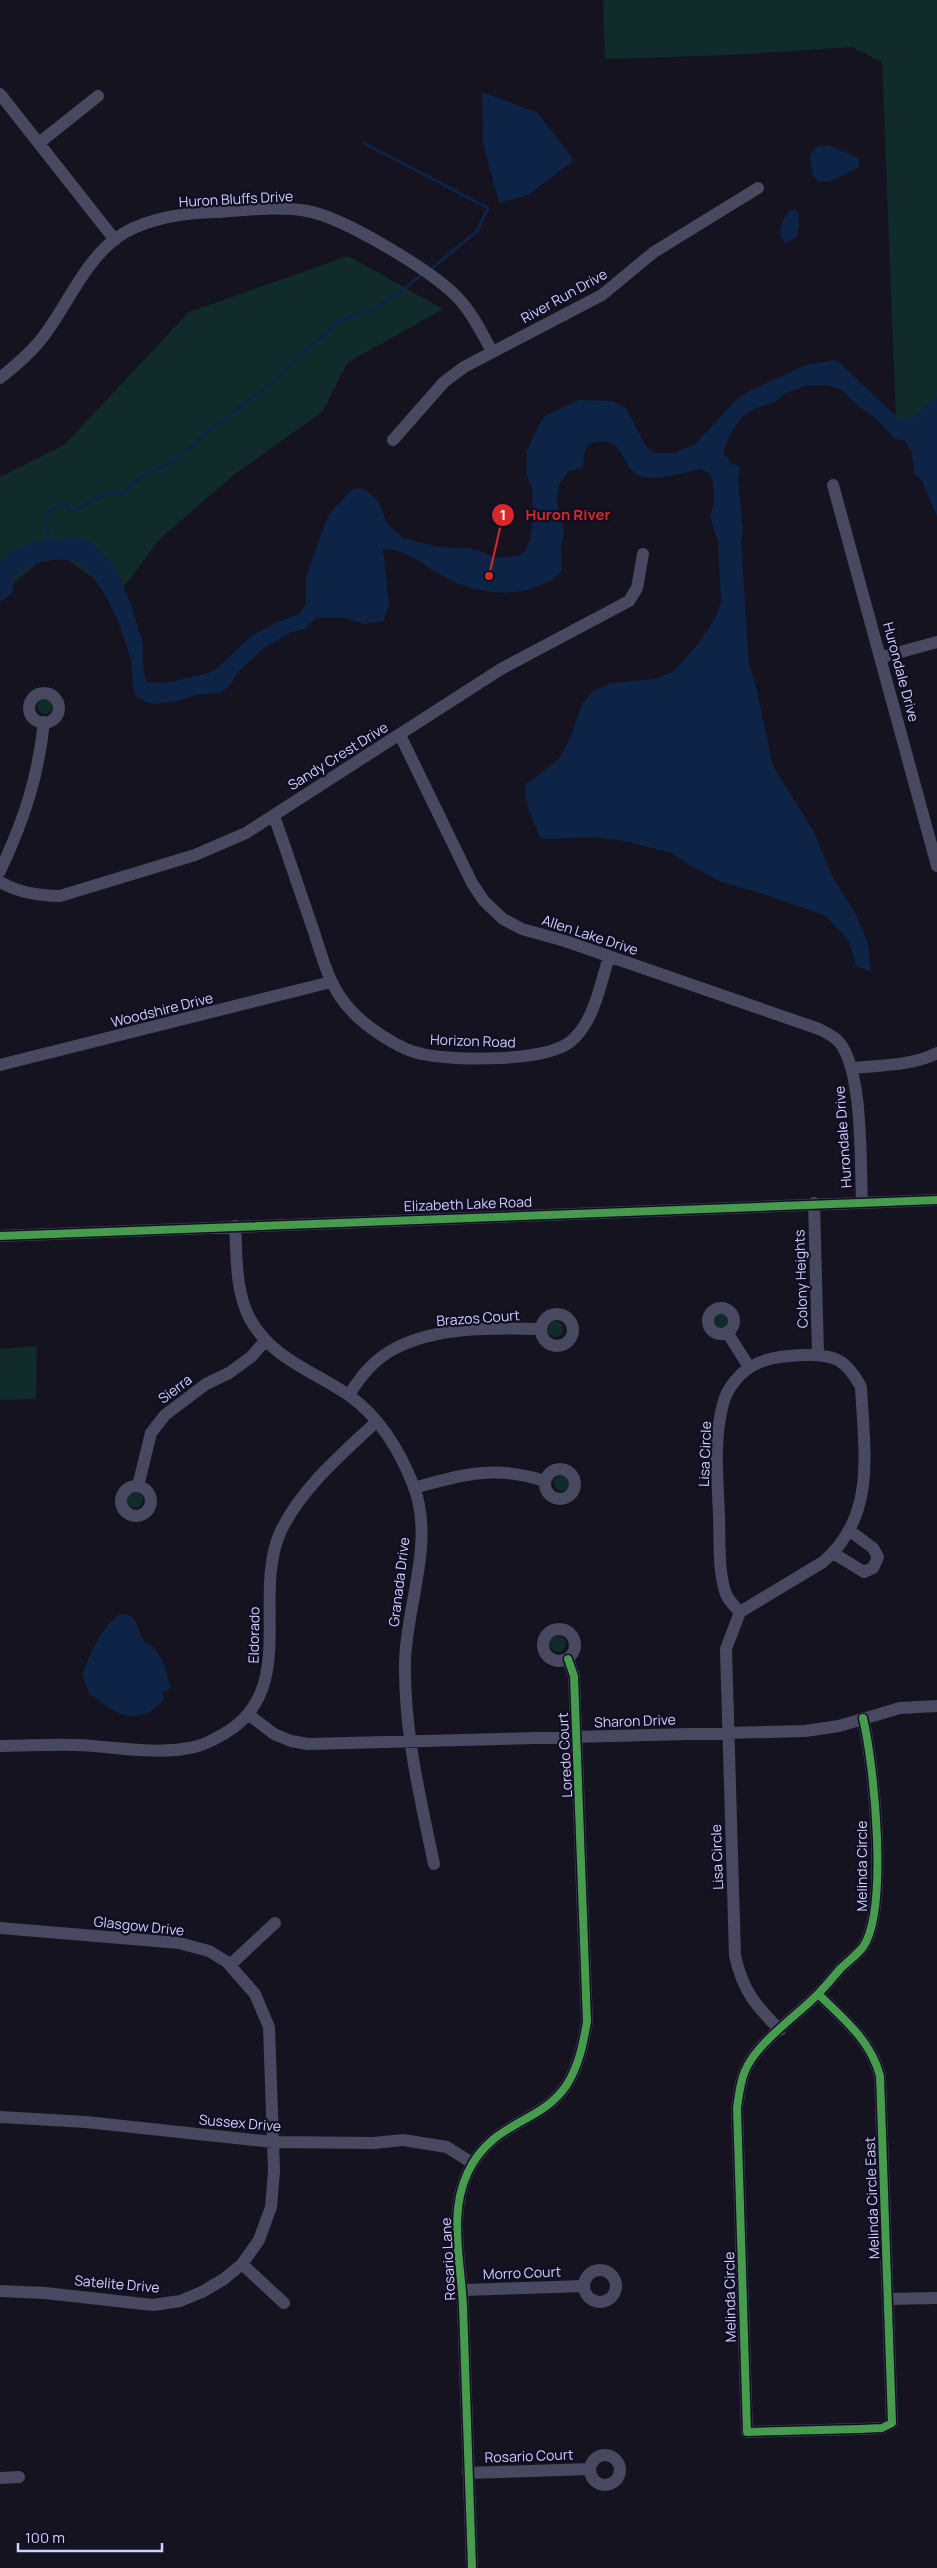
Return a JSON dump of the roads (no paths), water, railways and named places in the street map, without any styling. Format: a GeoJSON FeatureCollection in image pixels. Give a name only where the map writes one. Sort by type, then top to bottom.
{"type":"FeatureCollection","features":[{"type":"Feature","properties":{"kind":"street"},"geometry":{"type":"LineString","coordinates":[[0,94],[115,240]]}},
{"type":"Feature","properties":{"kind":"street"},"geometry":{"type":"LineString","coordinates":[[38,143],[98,96]]}},
{"type":"Feature","properties":{"kind":"street","name":"River Run Drive"},"geometry":{"type":"LineString","coordinates":[[393,440],[444,382],[492,351],[602,295],[654,252],[758,188]]}},
{"type":"Feature","properties":{"kind":"street","name":"Huron Bluffs Drive"},"geometry":{"type":"LineString","coordinates":[[0,378],[22,360],[40,341],[78,282],[97,257],[115,240],[148,223],[204,212],[290,209],[307,211],[328,217],[388,249],[454,293],[470,314],[492,351]]}},
{"type":"Feature","properties":{"kind":"street","name":"Hurondale Drive"},"geometry":{"type":"LineString","coordinates":[[833,485],[882,657],[937,866]]}},
{"type":"Feature","properties":{"kind":"street","name":"Sandy Crest Drive"},"geometry":{"type":"LineString","coordinates":[[0,882],[23,892],[41,896],[60,896],[195,855],[246,833],[501,669],[629,601],[637,588],[643,554]]}},
{"type":"Feature","properties":{"kind":"street"},"geometry":{"type":"LineString","coordinates":[[882,657],[937,642]]}},
{"type":"Feature","properties":{"kind":"street"},"geometry":{"type":"LineString","coordinates":[[0,871],[29,802],[39,758],[44,722]]}},
{"type":"Feature","properties":{"kind":"street","name":"Allen Lake Drive"},"geometry":{"type":"LineString","coordinates":[[400,735],[472,883],[484,901],[503,918],[522,929],[819,1029],[837,1040],[852,1068]]}},
{"type":"Feature","properties":{"kind":"street","name":"Horizon Road"},"geometry":{"type":"LineString","coordinates":[[274,816],[331,982],[349,1008],[363,1021],[384,1036],[421,1054],[524,1058],[549,1052],[569,1042],[581,1030],[590,1015],[609,957]]}},
{"type":"Feature","properties":{"kind":"street","name":"Woodshire Drive"},"geometry":{"type":"LineString","coordinates":[[0,1065],[331,982]]}},
{"type":"Feature","properties":{"kind":"street","name":"Hurondale Drive"},"geometry":{"type":"LineString","coordinates":[[862,1202],[856,1088],[852,1068],[924,1060],[937,1053]]}},
{"type":"Feature","properties":{"kind":"street","name":"Elizabeth Lake Road"},"geometry":{"type":"LineString","coordinates":[[0,1236],[814,1203],[937,1200]]}},
{"type":"Feature","properties":{"kind":"street","name":"Colony Heights"},"geometry":{"type":"LineString","coordinates":[[814,1203],[818,1354]]}},
{"type":"Feature","properties":{"kind":"street","name":"Granada Drive"},"geometry":{"type":"LineString","coordinates":[[235,1226],[240,1291],[250,1318],[265,1341],[291,1362],[349,1395],[363,1407],[396,1447],[414,1488],[420,1513],[420,1549],[405,1660],[409,1743],[434,1864]]}},
{"type":"Feature","properties":{"kind":"street","name":"Brazos Court"},"geometry":{"type":"LineString","coordinates":[[349,1395],[370,1366],[393,1349],[413,1340],[444,1333],[472,1330],[542,1330]]}},
{"type":"Feature","properties":{"kind":"street"},"geometry":{"type":"LineString","coordinates":[[728,1332],[749,1367]]}},
{"type":"Feature","properties":{"kind":"street","name":"Sierra"},"geometry":{"type":"LineString","coordinates":[[138,1486],[151,1433],[165,1415],[206,1384],[229,1373],[251,1356],[265,1341]]}},
{"type":"Feature","properties":{"kind":"street","name":"Lisa Circle"},"geometry":{"type":"LineString","coordinates":[[740,1612],[725,1592],[722,1579],[718,1433],[727,1392],[736,1379],[749,1367],[760,1361],[787,1355],[818,1354],[841,1360],[853,1373],[860,1387],[864,1487],[857,1515],[850,1532],[833,1553],[809,1572],[759,1599],[740,1612],[726,1649],[735,1956],[740,1979],[748,1995],[780,2030]]}},
{"type":"Feature","properties":{"kind":"street","name":"Eldorado"},"geometry":{"type":"LineString","coordinates":[[0,1746],[74,1745],[162,1750],[188,1749],[216,1738],[249,1715],[268,1676],[269,1574],[280,1533],[293,1509],[306,1493],[376,1422]]}},
{"type":"Feature","properties":{"kind":"street"},"geometry":{"type":"LineString","coordinates":[[414,1488],[474,1472],[501,1472],[545,1481]]}},
{"type":"Feature","properties":{"kind":"street"},"geometry":{"type":"LineString","coordinates":[[833,1553],[864,1572],[873,1568],[878,1557],[873,1548],[850,1532]]}},
{"type":"Feature","properties":{"kind":"street","name":"Loredo Court"},"geometry":{"type":"LineString","coordinates":[[568,1659],[574,1676],[582,1851]]}},
{"type":"Feature","properties":{"kind":"street","name":"Sharon Drive"},"geometry":{"type":"LineString","coordinates":[[249,1715],[274,1734],[291,1741],[308,1744],[409,1743],[819,1730],[900,1708],[937,1706]]}},
{"type":"Feature","properties":{"kind":"street","name":"Melinda Circle"},"geometry":{"type":"LineString","coordinates":[[863,1718],[870,1749],[876,1853],[875,1906],[872,1930],[862,1948],[818,1994],[760,2049],[745,2069],[737,2108],[747,2432],[860,2430],[882,2428],[892,2423]]}},
{"type":"Feature","properties":{"kind":"street","name":"Rosario Lane"},"geometry":{"type":"LineString","coordinates":[[472,2568],[458,2211],[462,2190],[472,2163],[486,2144],[506,2128],[549,2103],[565,2087],[583,2048],[587,2022],[582,1851]]}},
{"type":"Feature","properties":{"kind":"street"},"geometry":{"type":"LineString","coordinates":[[230,1965],[275,1923]]}},
{"type":"Feature","properties":{"kind":"street","name":"Glasgow Drive"},"geometry":{"type":"LineString","coordinates":[[0,1928],[179,1943],[208,1951],[230,1965],[255,1994],[269,2027],[273,2142]]}},
{"type":"Feature","properties":{"kind":"street","name":"Melinda Circle East"},"geometry":{"type":"LineString","coordinates":[[818,1994],[864,2041],[876,2060],[880,2076],[892,2423]]}},
{"type":"Feature","properties":{"kind":"street","name":"Sussex Drive"},"geometry":{"type":"LineString","coordinates":[[0,2117],[86,2122],[273,2142],[374,2143],[403,2140],[447,2147],[472,2163]]}},
{"type":"Feature","properties":{"kind":"street","name":"Satelite Drive"},"geometry":{"type":"LineString","coordinates":[[0,2291],[44,2293],[153,2305],[180,2301],[202,2292],[224,2279],[242,2264],[260,2240],[271,2207],[273,2142]]}},
{"type":"Feature","properties":{"kind":"street"},"geometry":{"type":"LineString","coordinates":[[242,2264],[284,2303]]}},
{"type":"Feature","properties":{"kind":"street","name":"Morro Court"},"geometry":{"type":"LineString","coordinates":[[462,2290],[584,2286]]}},
{"type":"Feature","properties":{"kind":"street"},"geometry":{"type":"LineString","coordinates":[[888,2299],[937,2298]]}},
{"type":"Feature","properties":{"kind":"street","name":"Rosario Court"},"geometry":{"type":"LineString","coordinates":[[468,2472],[590,2469]]}},
{"type":"Feature","properties":{"kind":"street"},"geometry":{"type":"LineString","coordinates":[[0,2478],[19,2477]]}},
{"type":"Feature","properties":{"kind":"water"},"geometry":{"type":"Polygon","coordinates":[[[482,92],[537,112],[574,160],[530,194],[499,203],[483,143],[482,92]]]}},
{"type":"Feature","properties":{"kind":"water"},"geometry":{"type":"Polygon","coordinates":[[[829,145],[859,159],[859,167],[834,180],[818,182],[812,173],[810,155],[818,146],[829,145]]]}},
{"type":"Feature","properties":{"kind":"water"},"geometry":{"type":"Polygon","coordinates":[[[790,210],[796,210],[798,213],[797,237],[785,243],[780,235],[780,231],[782,222],[790,210]]]}},
{"type":"Feature","properties":{"kind":"water"},"geometry":{"type":"Polygon","coordinates":[[[834,360],[840,363],[899,419],[913,418],[937,395],[937,516],[922,481],[914,474],[912,452],[904,440],[895,439],[873,416],[858,406],[842,390],[826,385],[808,385],[784,394],[775,402],[754,409],[742,417],[733,430],[723,451],[731,464],[740,467],[738,480],[743,531],[741,541],[749,664],[755,682],[773,766],[813,830],[833,877],[855,913],[868,943],[871,972],[856,966],[849,941],[826,916],[761,893],[721,882],[684,862],[672,853],[625,841],[596,837],[541,839],[530,812],[525,791],[526,784],[559,759],[572,734],[582,704],[593,691],[610,683],[654,679],[673,672],[699,643],[715,618],[721,602],[718,542],[710,516],[714,503],[713,482],[710,474],[702,469],[671,476],[646,478],[634,472],[621,453],[610,443],[589,444],[584,453],[583,468],[569,471],[559,484],[557,500],[564,533],[561,546],[562,570],[551,580],[524,591],[497,592],[483,590],[443,577],[403,553],[383,549],[389,605],[384,621],[364,624],[341,617],[317,618],[304,629],[292,632],[264,648],[238,672],[229,687],[220,693],[195,695],[179,701],[155,704],[146,702],[136,696],[131,661],[118,622],[105,596],[89,573],[79,563],[53,560],[28,567],[14,577],[13,592],[0,602],[0,564],[4,557],[11,552],[33,543],[57,538],[76,537],[87,540],[105,556],[119,577],[134,613],[142,643],[144,671],[147,682],[166,683],[209,673],[218,668],[249,638],[273,624],[299,614],[306,603],[306,577],[325,523],[330,513],[351,490],[361,488],[370,493],[379,503],[387,523],[403,538],[438,547],[468,548],[495,558],[518,556],[524,552],[530,540],[533,519],[532,489],[526,473],[527,451],[539,424],[546,415],[579,400],[613,401],[626,408],[646,447],[656,453],[674,453],[695,444],[734,402],[749,391],[806,365],[834,360]]]}},
{"type":"Feature","properties":{"kind":"water"},"geometry":{"type":"Polygon","coordinates":[[[120,1614],[134,1619],[144,1641],[157,1652],[165,1667],[171,1688],[162,1693],[165,1699],[160,1705],[141,1715],[127,1716],[120,1714],[90,1695],[82,1675],[102,1633],[113,1619],[120,1614]]]}},
{"type":"Feature","properties":{"kind":"waterway"},"geometry":{"type":"LineString","coordinates":[[364,143],[488,208],[477,231],[430,270]]}},
{"type":"Feature","properties":{"kind":"waterway"},"geometry":{"type":"LineString","coordinates":[[49,542],[45,520],[50,510],[64,504],[70,510],[75,510],[104,495],[121,494],[147,473],[172,463],[213,427],[273,382],[338,322],[373,309],[399,293],[422,274]]}},
{"type":"Feature","properties":{"kind":"place","name":"Huron River"},"geometry":{"type":"Point","coordinates":[489,576]}}]}
